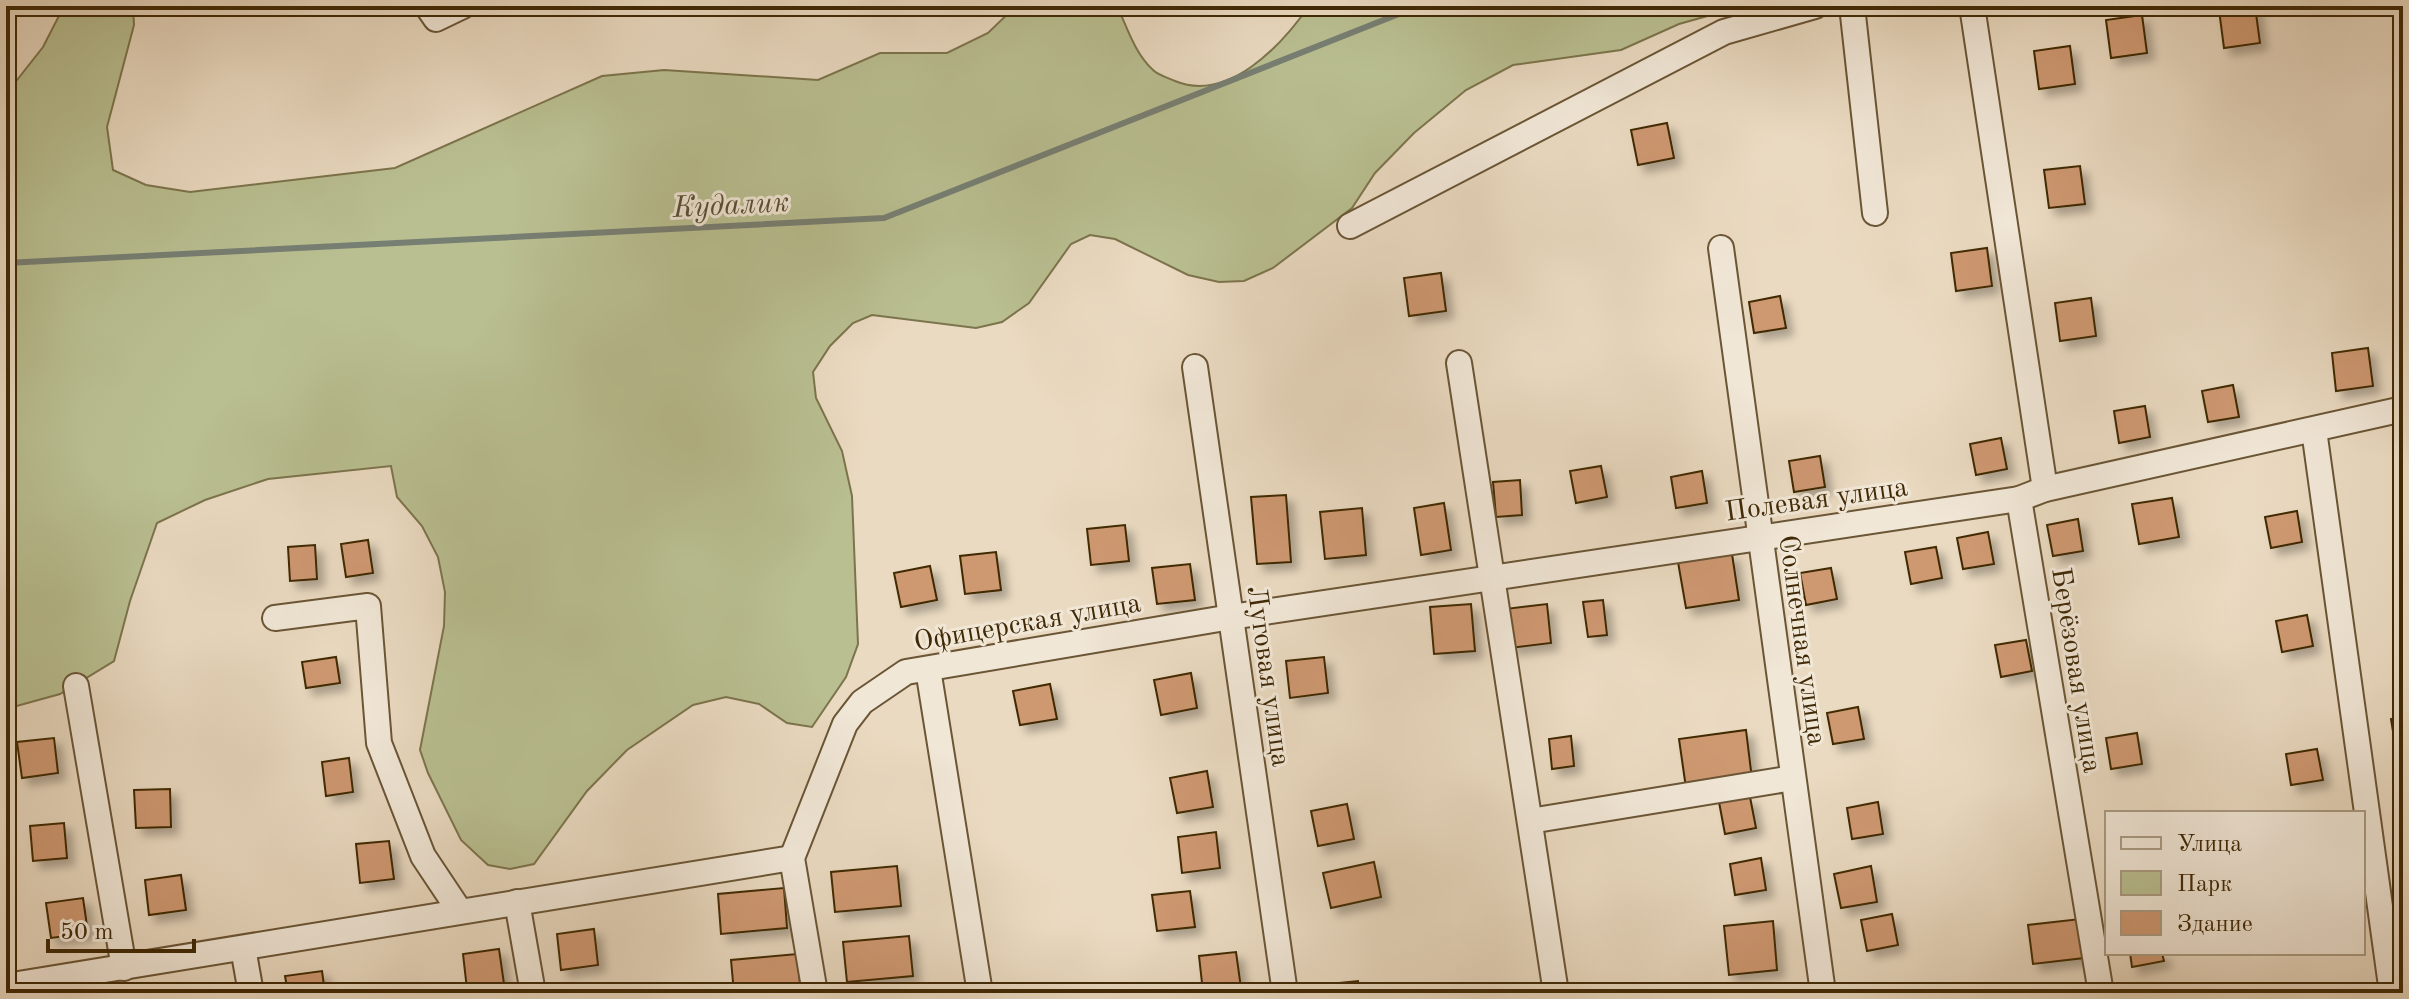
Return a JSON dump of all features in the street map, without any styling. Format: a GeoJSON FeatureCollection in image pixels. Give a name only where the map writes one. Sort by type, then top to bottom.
{"type":"FeatureCollection","features":[{"type":"Feature","properties":{"kind":"street"},"geometry":{"type":"LineString","coordinates":[[432,13],[463,6]]}},
{"type":"Feature","properties":{"kind":"street"},"geometry":{"type":"LineString","coordinates":[[1350,226],[1724,32],[1815,6]]}},
{"type":"Feature","properties":{"kind":"street"},"geometry":{"type":"LineString","coordinates":[[1852,6],[1875,213]]}},
{"type":"Feature","properties":{"kind":"street"},"geometry":{"type":"LineString","coordinates":[[1972,6],[2045,489]]}},
{"type":"Feature","properties":{"kind":"street","name":"Солнечная улица"},"geometry":{"type":"LineString","coordinates":[[1721,248],[1823,993]]}},
{"type":"Feature","properties":{"kind":"street"},"geometry":{"type":"LineString","coordinates":[[1459,363],[1556,993]]}},
{"type":"Feature","properties":{"kind":"street","name":"Луговая улица"},"geometry":{"type":"LineString","coordinates":[[1195,367],[1285,993]]}},
{"type":"Feature","properties":{"kind":"street","name":"Полевая улица"},"geometry":{"type":"LineString","coordinates":[[1231,617],[2019,499],[2045,489],[2403,409]]}},
{"type":"Feature","properties":{"kind":"street"},"geometry":{"type":"LineString","coordinates":[[2314,430],[2392,993]]}},
{"type":"Feature","properties":{"kind":"street","name":"Берёзовая улица"},"geometry":{"type":"LineString","coordinates":[[2019,499],[2101,993]]}},
{"type":"Feature","properties":{"kind":"street"},"geometry":{"type":"LineString","coordinates":[[275,618],[368,606],[379,743],[423,856],[459,910]]}},
{"type":"Feature","properties":{"kind":"street","name":"Офицерская улица"},"geometry":{"type":"LineString","coordinates":[[792,858],[845,724],[862,702],[906,672],[1231,617]]}},
{"type":"Feature","properties":{"kind":"street"},"geometry":{"type":"LineString","coordinates":[[928,669],[980,993]]}},
{"type":"Feature","properties":{"kind":"street"},"geometry":{"type":"LineString","coordinates":[[76,686],[124,968]]}},
{"type":"Feature","properties":{"kind":"street"},"geometry":{"type":"LineString","coordinates":[[1530,821],[1793,778]]}},
{"type":"Feature","properties":{"kind":"street"},"geometry":{"type":"LineString","coordinates":[[6,986],[792,858],[815,993]]}},
{"type":"Feature","properties":{"kind":"street"},"geometry":{"type":"LineString","coordinates":[[517,902],[533,993]]}},
{"type":"Feature","properties":{"kind":"street"},"geometry":{"type":"LineString","coordinates":[[243,948],[251,993]]}},
{"type":"Feature","properties":{"kind":"green space"},"geometry":{"type":"Polygon","coordinates":[[[64,6],[133,6],[134,25],[107,127],[113,170],[146,185],[190,192],[395,168],[602,76],[664,70],[818,80],[880,53],[947,53],[988,33],[1016,6],[1117,6],[1136,48],[1147,64],[1160,75],[1195,86],[1214,84],[1251,67],[1284,38],[1309,6],[1743,6],[1679,24],[1621,50],[1513,65],[1466,90],[1414,133],[1375,173],[1352,208],[1273,268],[1244,281],[1219,282],[1188,275],[1115,239],[1090,235],[1071,244],[1029,303],[1002,322],[976,328],[872,315],[853,323],[830,346],[813,372],[816,398],[842,451],[852,496],[858,644],[846,677],[812,727],[787,723],[759,704],[726,697],[693,705],[627,750],[587,791],[534,864],[510,869],[488,865],[461,840],[420,750],[444,626],[445,592],[438,557],[422,526],[397,497],[391,466],[268,479],[205,500],[157,523],[130,601],[114,661],[60,694],[6,709],[6,94],[43,47],[64,6]]]}},
{"type":"Feature","properties":{"kind":"building"},"geometry":{"type":"Polygon","coordinates":[[[2255,6],[2260,43],[2224,48],[2219,10],[2255,6]]]}},
{"type":"Feature","properties":{"kind":"building"},"geometry":{"type":"Polygon","coordinates":[[[2142,15],[2147,53],[2111,58],[2106,20],[2142,15]]]}},
{"type":"Feature","properties":{"kind":"building"},"geometry":{"type":"Polygon","coordinates":[[[2070,46],[2075,84],[2039,89],[2034,51],[2070,46]]]}},
{"type":"Feature","properties":{"kind":"building"},"geometry":{"type":"Polygon","coordinates":[[[1667,123],[1674,158],[1638,165],[1631,130],[1667,123]]]}},
{"type":"Feature","properties":{"kind":"building"},"geometry":{"type":"Polygon","coordinates":[[[2080,166],[2085,204],[2049,208],[2044,170],[2080,166]]]}},
{"type":"Feature","properties":{"kind":"building"},"geometry":{"type":"Polygon","coordinates":[[[1987,248],[1992,286],[1956,291],[1951,253],[1987,248]]]}},
{"type":"Feature","properties":{"kind":"building"},"geometry":{"type":"Polygon","coordinates":[[[1441,273],[1446,311],[1409,316],[1404,278],[1441,273]]]}},
{"type":"Feature","properties":{"kind":"building"},"geometry":{"type":"Polygon","coordinates":[[[1780,296],[1786,328],[1754,333],[1749,302],[1780,296]]]}},
{"type":"Feature","properties":{"kind":"building"},"geometry":{"type":"Polygon","coordinates":[[[2091,298],[2096,336],[2060,341],[2055,303],[2091,298]]]}},
{"type":"Feature","properties":{"kind":"building"},"geometry":{"type":"Polygon","coordinates":[[[2368,348],[2373,386],[2336,391],[2332,353],[2368,348]]]}},
{"type":"Feature","properties":{"kind":"building"},"geometry":{"type":"Polygon","coordinates":[[[2233,385],[2239,417],[2208,422],[2202,391],[2233,385]]]}},
{"type":"Feature","properties":{"kind":"building"},"geometry":{"type":"Polygon","coordinates":[[[2145,406],[2150,437],[2119,443],[2114,411],[2145,406]]]}},
{"type":"Feature","properties":{"kind":"building"},"geometry":{"type":"Polygon","coordinates":[[[2001,438],[2007,469],[1976,475],[1970,444],[2001,438]]]}},
{"type":"Feature","properties":{"kind":"building"},"geometry":{"type":"Polygon","coordinates":[[[1820,456],[1825,487],[1794,492],[1789,461],[1820,456]]]}},
{"type":"Feature","properties":{"kind":"building"},"geometry":{"type":"Polygon","coordinates":[[[1601,466],[1607,497],[1576,503],[1570,471],[1601,466]]]}},
{"type":"Feature","properties":{"kind":"building"},"geometry":{"type":"Polygon","coordinates":[[[1702,471],[1707,503],[1676,508],[1671,477],[1702,471]]]}},
{"type":"Feature","properties":{"kind":"building"},"geometry":{"type":"Polygon","coordinates":[[[1520,480],[1522,515],[1496,517],[1493,482],[1520,480]]]}},
{"type":"Feature","properties":{"kind":"building"},"geometry":{"type":"Polygon","coordinates":[[[1286,495],[1291,562],[1257,564],[1251,497],[1286,495]]]}},
{"type":"Feature","properties":{"kind":"building"},"geometry":{"type":"Polygon","coordinates":[[[2172,498],[2179,537],[2139,544],[2132,504],[2172,498]]]}},
{"type":"Feature","properties":{"kind":"building"},"geometry":{"type":"Polygon","coordinates":[[[1444,503],[1451,550],[1421,555],[1414,508],[1444,503]]]}},
{"type":"Feature","properties":{"kind":"building"},"geometry":{"type":"Polygon","coordinates":[[[1362,508],[1366,555],[1325,559],[1320,512],[1362,508]]]}},
{"type":"Feature","properties":{"kind":"building"},"geometry":{"type":"Polygon","coordinates":[[[2297,511],[2302,542],[2271,548],[2265,517],[2297,511]]]}},
{"type":"Feature","properties":{"kind":"building"},"geometry":{"type":"Polygon","coordinates":[[[2078,519],[2083,551],[2053,556],[2047,525],[2078,519]]]}},
{"type":"Feature","properties":{"kind":"building"},"geometry":{"type":"Polygon","coordinates":[[[1125,525],[1129,561],[1091,565],[1087,529],[1125,525]]]}},
{"type":"Feature","properties":{"kind":"building"},"geometry":{"type":"Polygon","coordinates":[[[1988,532],[1994,564],[1963,569],[1957,538],[1988,532]]]}},
{"type":"Feature","properties":{"kind":"building"},"geometry":{"type":"Polygon","coordinates":[[[368,540],[373,573],[346,577],[341,544],[368,540]]]}},
{"type":"Feature","properties":{"kind":"building"},"geometry":{"type":"Polygon","coordinates":[[[315,545],[317,579],[290,581],[288,547],[315,545]]]}},
{"type":"Feature","properties":{"kind":"building"},"geometry":{"type":"Polygon","coordinates":[[[1936,547],[1942,578],[1911,584],[1905,552],[1936,547]]]}},
{"type":"Feature","properties":{"kind":"building"},"geometry":{"type":"Polygon","coordinates":[[[996,552],[1001,590],[965,594],[960,556],[996,552]]]}},
{"type":"Feature","properties":{"kind":"building"},"geometry":{"type":"Polygon","coordinates":[[[1732,554],[1739,600],[1686,608],[1678,562],[1732,554]]]}},
{"type":"Feature","properties":{"kind":"building"},"geometry":{"type":"Polygon","coordinates":[[[1190,564],[1195,600],[1157,604],[1152,568],[1190,564]]]}},
{"type":"Feature","properties":{"kind":"building"},"geometry":{"type":"Polygon","coordinates":[[[930,566],[937,600],[901,607],[894,573],[930,566]]]}},
{"type":"Feature","properties":{"kind":"building"},"geometry":{"type":"Polygon","coordinates":[[[1831,568],[1837,599],[1806,605],[1800,573],[1831,568]]]}},
{"type":"Feature","properties":{"kind":"building"},"geometry":{"type":"Polygon","coordinates":[[[1603,600],[1607,635],[1588,637],[1583,602],[1603,600]]]}},
{"type":"Feature","properties":{"kind":"building"},"geometry":{"type":"Polygon","coordinates":[[[1471,604],[1475,651],[1434,654],[1430,607],[1471,604]]]}},
{"type":"Feature","properties":{"kind":"building"},"geometry":{"type":"Polygon","coordinates":[[[1547,604],[1551,643],[1510,648],[1505,609],[1547,604]]]}},
{"type":"Feature","properties":{"kind":"building"},"geometry":{"type":"Polygon","coordinates":[[[2307,615],[2313,646],[2282,652],[2276,621],[2307,615]]]}},
{"type":"Feature","properties":{"kind":"building"},"geometry":{"type":"Polygon","coordinates":[[[2026,640],[2032,671],[2001,677],[1995,645],[2026,640]]]}},
{"type":"Feature","properties":{"kind":"building"},"geometry":{"type":"Polygon","coordinates":[[[336,657],[340,683],[306,688],[302,662],[336,657]]]}},
{"type":"Feature","properties":{"kind":"building"},"geometry":{"type":"Polygon","coordinates":[[[1324,657],[1328,693],[1290,698],[1286,661],[1324,657]]]}},
{"type":"Feature","properties":{"kind":"building"},"geometry":{"type":"Polygon","coordinates":[[[1191,673],[1197,708],[1161,715],[1154,680],[1191,673]]]}},
{"type":"Feature","properties":{"kind":"building"},"geometry":{"type":"Polygon","coordinates":[[[1050,684],[1057,719],[1020,725],[1013,691],[1050,684]]]}},
{"type":"Feature","properties":{"kind":"building"},"geometry":{"type":"Polygon","coordinates":[[[1858,707],[1864,739],[1833,744],[1827,713],[1858,707]]]}},
{"type":"Feature","properties":{"kind":"building"},"geometry":{"type":"Polygon","coordinates":[[[2403,717],[2403,749],[2396,750],[2391,719],[2403,717]]]}},
{"type":"Feature","properties":{"kind":"building"},"geometry":{"type":"Polygon","coordinates":[[[1746,730],[1752,779],[1686,788],[1679,739],[1746,730]]]}},
{"type":"Feature","properties":{"kind":"building"},"geometry":{"type":"Polygon","coordinates":[[[2137,733],[2142,764],[2111,769],[2106,738],[2137,733]]]}},
{"type":"Feature","properties":{"kind":"building"},"geometry":{"type":"Polygon","coordinates":[[[1571,736],[1574,766],[1552,769],[1549,739],[1571,736]]]}},
{"type":"Feature","properties":{"kind":"building"},"geometry":{"type":"Polygon","coordinates":[[[54,738],[58,773],[22,778],[17,742],[54,738]]]}},
{"type":"Feature","properties":{"kind":"building"},"geometry":{"type":"Polygon","coordinates":[[[2317,749],[2323,780],[2291,785],[2286,754],[2317,749]]]}},
{"type":"Feature","properties":{"kind":"building"},"geometry":{"type":"Polygon","coordinates":[[[349,758],[353,792],[326,796],[322,762],[349,758]]]}},
{"type":"Feature","properties":{"kind":"building"},"geometry":{"type":"Polygon","coordinates":[[[1207,771],[1213,807],[1177,813],[1170,778],[1207,771]]]}},
{"type":"Feature","properties":{"kind":"building"},"geometry":{"type":"Polygon","coordinates":[[[170,789],[171,827],[136,828],[134,790],[170,789]]]}},
{"type":"Feature","properties":{"kind":"building"},"geometry":{"type":"Polygon","coordinates":[[[1750,797],[1756,828],[1725,834],[1719,802],[1750,797]]]}},
{"type":"Feature","properties":{"kind":"building"},"geometry":{"type":"Polygon","coordinates":[[[1878,802],[1883,834],[1852,839],[1847,808],[1878,802]]]}},
{"type":"Feature","properties":{"kind":"building"},"geometry":{"type":"Polygon","coordinates":[[[1347,804],[1354,839],[1318,846],[1311,811],[1347,804]]]}},
{"type":"Feature","properties":{"kind":"building"},"geometry":{"type":"Polygon","coordinates":[[[64,823],[67,858],[33,861],[30,826],[64,823]]]}},
{"type":"Feature","properties":{"kind":"building"},"geometry":{"type":"Polygon","coordinates":[[[1216,832],[1220,868],[1182,873],[1178,837],[1216,832]]]}},
{"type":"Feature","properties":{"kind":"building"},"geometry":{"type":"Polygon","coordinates":[[[389,841],[394,879],[360,883],[356,844],[389,841]]]}},
{"type":"Feature","properties":{"kind":"building"},"geometry":{"type":"Polygon","coordinates":[[[1761,858],[1766,890],[1735,895],[1730,864],[1761,858]]]}},
{"type":"Feature","properties":{"kind":"building"},"geometry":{"type":"Polygon","coordinates":[[[1374,862],[1381,897],[1331,908],[1323,873],[1374,862]]]}},
{"type":"Feature","properties":{"kind":"building"},"geometry":{"type":"Polygon","coordinates":[[[897,866],[901,906],[835,912],[831,872],[897,866]]]}},
{"type":"Feature","properties":{"kind":"building"},"geometry":{"type":"Polygon","coordinates":[[[1871,866],[1877,902],[1841,908],[1834,874],[1871,866]]]}},
{"type":"Feature","properties":{"kind":"building"},"geometry":{"type":"Polygon","coordinates":[[[181,875],[186,910],[149,915],[145,880],[181,875]]]}},
{"type":"Feature","properties":{"kind":"building"},"geometry":{"type":"Polygon","coordinates":[[[784,888],[787,928],[721,934],[718,894],[784,888]]]}},
{"type":"Feature","properties":{"kind":"building"},"geometry":{"type":"Polygon","coordinates":[[[1190,891],[1195,927],[1157,931],[1152,895],[1190,891]]]}},
{"type":"Feature","properties":{"kind":"building"},"geometry":{"type":"Polygon","coordinates":[[[83,898],[88,933],[51,938],[46,903],[83,898]]]}},
{"type":"Feature","properties":{"kind":"building"},"geometry":{"type":"Polygon","coordinates":[[[1892,914],[1898,945],[1867,951],[1861,920],[1892,914]]]}},
{"type":"Feature","properties":{"kind":"building"},"geometry":{"type":"Polygon","coordinates":[[[2080,919],[2084,958],[2033,964],[2028,925],[2080,919]]]}},
{"type":"Feature","properties":{"kind":"building"},"geometry":{"type":"Polygon","coordinates":[[[1773,921],[1777,970],[1729,975],[1724,926],[1773,921]]]}},
{"type":"Feature","properties":{"kind":"building"},"geometry":{"type":"Polygon","coordinates":[[[594,929],[598,965],[561,970],[557,934],[594,929]]]}},
{"type":"Feature","properties":{"kind":"building"},"geometry":{"type":"Polygon","coordinates":[[[909,936],[913,976],[847,982],[843,942],[909,936]]]}},
{"type":"Feature","properties":{"kind":"building"},"geometry":{"type":"Polygon","coordinates":[[[499,949],[504,984],[467,989],[463,954],[499,949]]]}},
{"type":"Feature","properties":{"kind":"building"},"geometry":{"type":"Polygon","coordinates":[[[1236,952],[1241,988],[1203,992],[1199,956],[1236,952]]]}},
{"type":"Feature","properties":{"kind":"building"},"geometry":{"type":"Polygon","coordinates":[[[797,954],[801,993],[734,993],[731,960],[797,954]]]}},
{"type":"Feature","properties":{"kind":"building"},"geometry":{"type":"Polygon","coordinates":[[[2130,955],[2162,955],[2164,961],[2132,967],[2130,955]]]}},
{"type":"Feature","properties":{"kind":"building"},"geometry":{"type":"Polygon","coordinates":[[[322,971],[325,993],[288,993],[285,976],[322,971]]]}},
{"type":"Feature","properties":{"kind":"building"},"geometry":{"type":"Polygon","coordinates":[[[1358,981],[1359,993],[1321,993],[1320,985],[1358,981]]]}},
{"type":"Feature","properties":{"kind":"waterway","name":"Кудалик"},"geometry":{"type":"LineString","coordinates":[[6,263],[884,218],[1419,6]]}}]}
